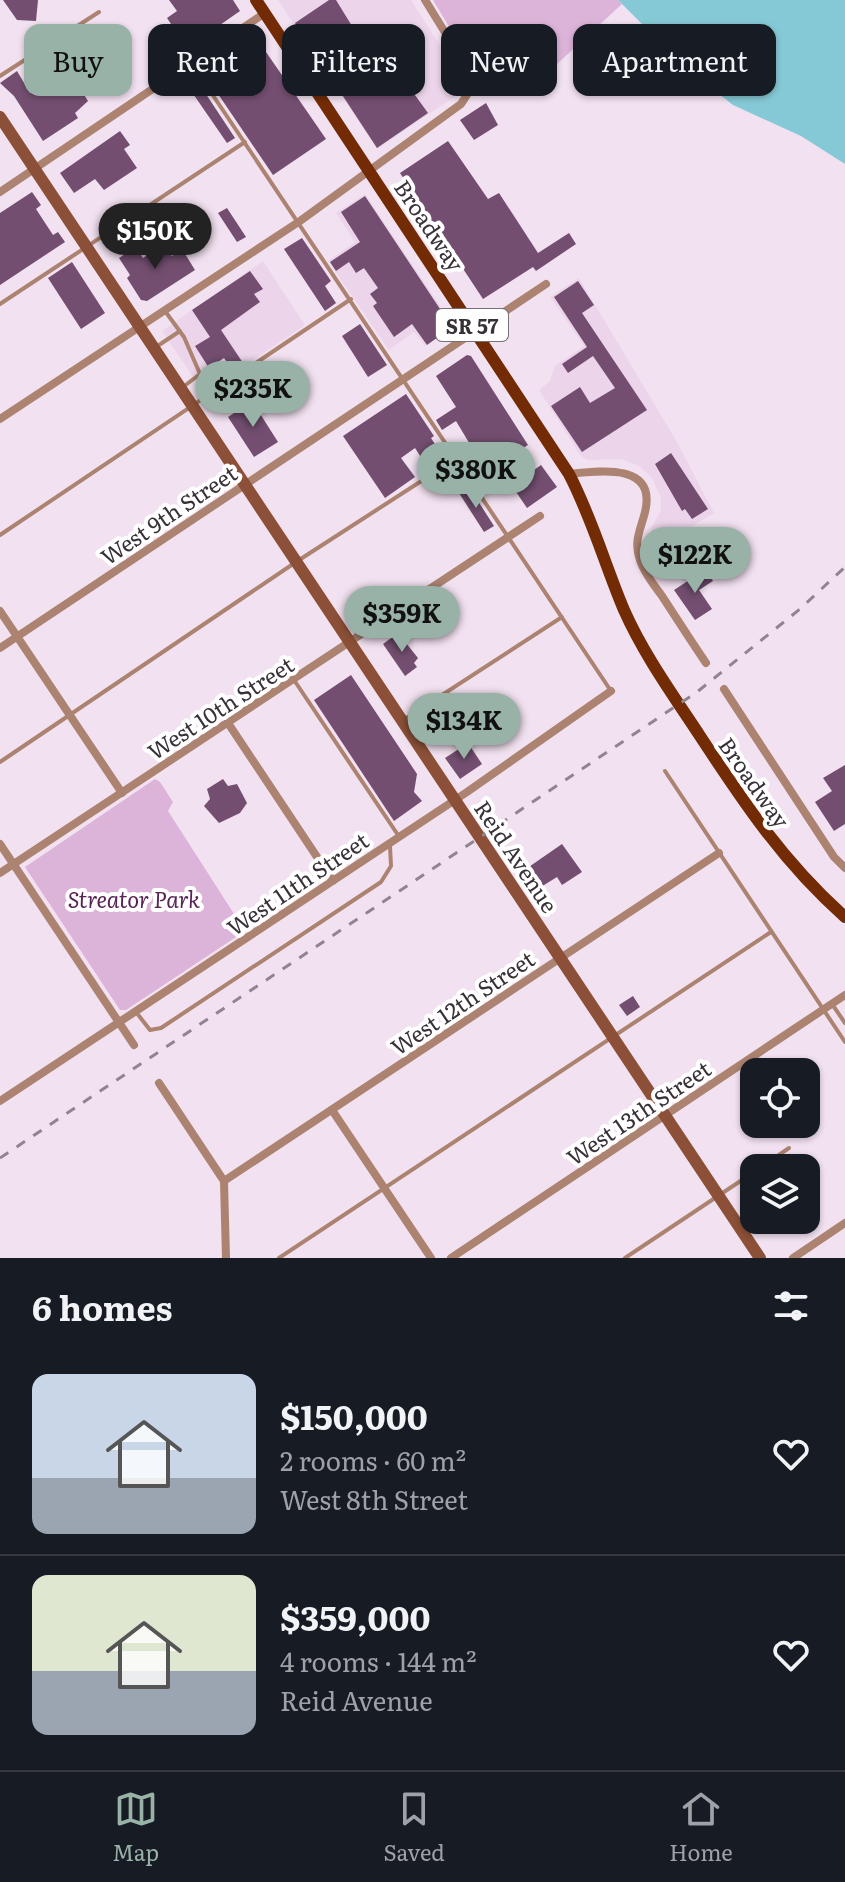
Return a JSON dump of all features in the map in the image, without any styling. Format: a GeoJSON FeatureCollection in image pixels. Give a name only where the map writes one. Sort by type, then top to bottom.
{"type":"FeatureCollection","features":[{"type":"Feature","properties":{"kind":"main road","name":"Broadway"},"geometry":{"type":"LineString","coordinates":[[256,0],[569,474],[587,509],[625,611],[654,668],[760,826],[813,887],[845,917]]}},
{"type":"Feature","properties":{"kind":"street"},"geometry":{"type":"LineString","coordinates":[[0,419],[300,221],[461,104],[469,94],[471,82],[468,68],[425,0]]}},
{"type":"Feature","properties":{"kind":"street"},"geometry":{"type":"LineString","coordinates":[[249,24],[265,13]]}},
{"type":"Feature","properties":{"kind":"street"},"geometry":{"type":"LineString","coordinates":[[0,192],[148,92]]}},
{"type":"Feature","properties":{"kind":"street","name":"Reid Avenue"},"geometry":{"type":"LineString","coordinates":[[0,117],[760,1258]]}},
{"type":"Feature","properties":{"kind":"street","name":"West 9th Street"},"geometry":{"type":"LineString","coordinates":[[0,648],[546,284]]}},
{"type":"Feature","properties":{"kind":"street"},"geometry":{"type":"LineString","coordinates":[[569,474],[617,470],[639,483],[646,499],[637,536],[639,558],[706,663]]}},
{"type":"Feature","properties":{"kind":"street","name":"West 10th Street"},"geometry":{"type":"LineString","coordinates":[[0,873],[540,516]]}},
{"type":"Feature","properties":{"kind":"street"},"geometry":{"type":"LineString","coordinates":[[0,611],[122,793]]}},
{"type":"Feature","properties":{"kind":"street"},"geometry":{"type":"LineString","coordinates":[[724,689],[834,857],[845,868]]}},
{"type":"Feature","properties":{"kind":"street","name":"West 11th Street"},"geometry":{"type":"LineString","coordinates":[[0,1101],[400,837],[611,691]]}},
{"type":"Feature","properties":{"kind":"street"},"geometry":{"type":"LineString","coordinates":[[228,723],[333,881]]}},
{"type":"Feature","properties":{"kind":"street"},"geometry":{"type":"LineString","coordinates":[[0,844],[134,1045]]}},
{"type":"Feature","properties":{"kind":"street","name":"West 12th Street"},"geometry":{"type":"LineString","coordinates":[[224,1181],[719,853]]}},
{"type":"Feature","properties":{"kind":"street","name":"West 13th Street"},"geometry":{"type":"LineString","coordinates":[[451,1258],[845,995]]}},
{"type":"Feature","properties":{"kind":"street"},"geometry":{"type":"LineString","coordinates":[[159,1083],[224,1181],[226,1258]]}},
{"type":"Feature","properties":{"kind":"street"},"geometry":{"type":"LineString","coordinates":[[332,1110],[431,1258]]}},
{"type":"Feature","properties":{"kind":"street"},"geometry":{"type":"LineString","coordinates":[[793,1258],[845,1223]]}},
{"type":"Feature","properties":{"kind":"lane"},"geometry":{"type":"LineString","coordinates":[[0,76],[99,12]]}},
{"type":"Feature","properties":{"kind":"lane"},"geometry":{"type":"LineString","coordinates":[[214,96],[300,221],[611,691]]}},
{"type":"Feature","properties":{"kind":"lane"},"geometry":{"type":"LineString","coordinates":[[0,304],[245,142]]}},
{"type":"Feature","properties":{"kind":"lane"},"geometry":{"type":"LineString","coordinates":[[0,535],[351,299]]}},
{"type":"Feature","properties":{"kind":"lane"},"geometry":{"type":"LineString","coordinates":[[165,311],[180,331],[200,374],[181,388]]}},
{"type":"Feature","properties":{"kind":"lane"},"geometry":{"type":"LineString","coordinates":[[154,348],[180,331]]}},
{"type":"Feature","properties":{"kind":"lane"},"geometry":{"type":"LineString","coordinates":[[0,762],[296,562],[457,458]]}},
{"type":"Feature","properties":{"kind":"lane"},"geometry":{"type":"LineString","coordinates":[[403,720],[563,617]]}},
{"type":"Feature","properties":{"kind":"lane"},"geometry":{"type":"LineString","coordinates":[[294,680],[400,837]]}},
{"type":"Feature","properties":{"kind":"lane"},"geometry":{"type":"LineString","coordinates":[[665,771],[845,1042]]}},
{"type":"Feature","properties":{"kind":"lane"},"geometry":{"type":"LineString","coordinates":[[136,1012],[150,1030],[161,1028],[371,889],[385,878],[391,866],[390,843]]}},
{"type":"Feature","properties":{"kind":"lane"},"geometry":{"type":"LineString","coordinates":[[279,1258],[771,932]]}},
{"type":"Feature","properties":{"kind":"lane"},"geometry":{"type":"LineString","coordinates":[[832,1004],[845,1023]]}},
{"type":"Feature","properties":{"kind":"lane"},"geometry":{"type":"LineString","coordinates":[[780,1154],[789,1148]]}},
{"type":"Feature","properties":{"kind":"lane"},"geometry":{"type":"LineString","coordinates":[[625,1258],[740,1182]]}},
{"type":"Feature","properties":{"kind":"shaded area"},"geometry":{"type":"Polygon","coordinates":[[[278,0],[411,0],[441,47],[441,96],[454,96],[377,149],[342,96],[425,96],[425,24],[294,24],[278,0]]]}},
{"type":"Feature","properties":{"kind":"shaded area"},"geometry":{"type":"Polygon","coordinates":[[[365,194],[454,327],[425,346],[414,332],[389,350],[328,261],[355,242],[336,213],[365,194]]]}},
{"type":"Feature","properties":{"kind":"shaded area"},"geometry":{"type":"Polygon","coordinates":[[[263,261],[305,325],[204,393],[162,331],[263,261]]]}},
{"type":"Feature","properties":{"kind":"shaded area"},"geometry":{"type":"Polygon","coordinates":[[[579,278],[677,442],[714,513],[691,527],[703,545],[660,573],[647,554],[652,527],[661,510],[661,498],[652,478],[639,466],[621,459],[587,460],[580,455],[539,390],[550,381],[555,366],[584,346],[550,297],[579,278]]]}},
{"type":"Feature","properties":{"kind":"green space"},"geometry":{"type":"Polygon","coordinates":[[[433,0],[618,0],[622,4],[600,24],[573,24],[573,49],[557,64],[557,24],[447,24],[433,0]]]}},
{"type":"Feature","properties":{"kind":"green space","name":"Streator Park"},"geometry":{"type":"Polygon","coordinates":[[[155,779],[173,802],[168,811],[245,931],[126,1010],[120,1010],[25,867],[155,779]]]}},
{"type":"Feature","properties":{"kind":"water"},"geometry":{"type":"Polygon","coordinates":[[[618,0],[845,0],[845,164],[801,136],[733,105],[721,96],[776,96],[776,24],[642,24],[618,0]]]}},
{"type":"Feature","properties":{"kind":"building"},"geometry":{"type":"Polygon","coordinates":[[[3,0],[38,0],[36,21],[17,20],[3,0]]]}},
{"type":"Feature","properties":{"kind":"building"},"geometry":{"type":"Polygon","coordinates":[[[169,0],[233,0],[240,11],[221,24],[171,24],[167,18],[177,11],[169,0]]]}},
{"type":"Feature","properties":{"kind":"building"},"geometry":{"type":"Polygon","coordinates":[[[329,0],[336,0],[351,24],[296,24],[329,0]]]}},
{"type":"Feature","properties":{"kind":"building"},"geometry":{"type":"Polygon","coordinates":[[[266,52],[282,75],[282,96],[296,96],[326,139],[273,175],[219,96],[266,96],[266,52]]]}},
{"type":"Feature","properties":{"kind":"building"},"geometry":{"type":"Polygon","coordinates":[[[17,71],[24,83],[24,96],[85,96],[88,101],[75,113],[78,118],[43,141],[14,96],[0,83],[17,71]]]}},
{"type":"Feature","properties":{"kind":"building"},"geometry":{"type":"Polygon","coordinates":[[[195,96],[207,96],[235,138],[227,143],[195,96]]]}},
{"type":"Feature","properties":{"kind":"building"},"geometry":{"type":"Polygon","coordinates":[[[343,96],[416,96],[428,113],[377,148],[343,96]]]}},
{"type":"Feature","properties":{"kind":"building"},"geometry":{"type":"Polygon","coordinates":[[[486,103],[498,125],[474,140],[460,120],[486,103]]]}},
{"type":"Feature","properties":{"kind":"building"},"geometry":{"type":"Polygon","coordinates":[[[120,131],[130,145],[124,149],[137,168],[104,190],[95,179],[74,193],[60,173],[120,131]]]}},
{"type":"Feature","properties":{"kind":"building"},"geometry":{"type":"Polygon","coordinates":[[[448,141],[488,199],[499,193],[538,253],[569,233],[576,244],[536,271],[533,267],[483,299],[400,173],[448,141]]]}},
{"type":"Feature","properties":{"kind":"building"},"geometry":{"type":"Polygon","coordinates":[[[32,192],[41,205],[36,209],[53,235],[58,232],[65,242],[0,285],[0,213],[32,192]]]}},
{"type":"Feature","properties":{"kind":"building"},"geometry":{"type":"Polygon","coordinates":[[[365,196],[452,327],[427,345],[412,324],[394,337],[373,306],[377,303],[370,294],[378,288],[364,268],[356,273],[349,262],[336,271],[330,262],[360,242],[341,212],[365,196]]]}},
{"type":"Feature","properties":{"kind":"building"},"geometry":{"type":"Polygon","coordinates":[[[227,208],[246,237],[237,242],[218,213],[227,208]]]}},
{"type":"Feature","properties":{"kind":"building"},"geometry":{"type":"Polygon","coordinates":[[[302,238],[331,281],[325,286],[336,303],[325,311],[284,249],[302,238]]]}},
{"type":"Feature","properties":{"kind":"building"},"geometry":{"type":"Polygon","coordinates":[[[164,244],[172,256],[182,249],[195,270],[147,301],[141,300],[119,258],[136,247],[143,258],[164,244]]]}},
{"type":"Feature","properties":{"kind":"building"},"geometry":{"type":"Polygon","coordinates":[[[72,262],[105,313],[81,329],[48,278],[72,262]]]}},
{"type":"Feature","properties":{"kind":"building"},"geometry":{"type":"Polygon","coordinates":[[[250,271],[263,289],[254,294],[260,302],[221,330],[243,363],[232,370],[224,358],[209,368],[195,346],[210,337],[192,310],[250,271]]]}},
{"type":"Feature","properties":{"kind":"building"},"geometry":{"type":"Polygon","coordinates":[[[578,281],[594,305],[582,313],[647,410],[582,452],[551,406],[580,387],[590,403],[615,388],[593,356],[568,373],[562,364],[587,347],[554,297],[578,281]]]}},
{"type":"Feature","properties":{"kind":"building"},"geometry":{"type":"Polygon","coordinates":[[[360,324],[387,365],[368,377],[342,336],[360,324]]]}},
{"type":"Feature","properties":{"kind":"building"},"geometry":{"type":"Polygon","coordinates":[[[467,355],[471,356],[528,445],[513,454],[506,445],[480,461],[456,421],[442,430],[436,420],[456,407],[436,376],[467,355]]]}},
{"type":"Feature","properties":{"kind":"building"},"geometry":{"type":"Polygon","coordinates":[[[406,394],[434,436],[431,438],[444,458],[428,468],[415,448],[401,458],[415,477],[385,498],[343,436],[406,394]]]}},
{"type":"Feature","properties":{"kind":"building"},"geometry":{"type":"Polygon","coordinates":[[[252,401],[278,442],[254,457],[228,417],[252,401]]]}},
{"type":"Feature","properties":{"kind":"building"},"geometry":{"type":"Polygon","coordinates":[[[671,453],[708,509],[692,519],[685,509],[682,511],[655,464],[671,453]]]}},
{"type":"Feature","properties":{"kind":"building"},"geometry":{"type":"Polygon","coordinates":[[[541,465],[557,487],[527,508],[512,486],[541,465]]]}},
{"type":"Feature","properties":{"kind":"building"},"geometry":{"type":"Polygon","coordinates":[[[469,487],[494,526],[484,532],[459,493],[469,487]]]}},
{"type":"Feature","properties":{"kind":"building"},"geometry":{"type":"Polygon","coordinates":[[[686,530],[700,545],[661,570],[650,553],[686,530]]]}},
{"type":"Feature","properties":{"kind":"building"},"geometry":{"type":"Polygon","coordinates":[[[706,569],[713,581],[699,590],[712,609],[695,620],[674,590],[706,569]]]}},
{"type":"Feature","properties":{"kind":"building"},"geometry":{"type":"Polygon","coordinates":[[[398,633],[418,658],[414,663],[417,667],[405,676],[383,644],[398,633]]]}},
{"type":"Feature","properties":{"kind":"building"},"geometry":{"type":"Polygon","coordinates":[[[351,675],[417,774],[414,792],[422,801],[394,821],[314,700],[351,675]]]}},
{"type":"Feature","properties":{"kind":"building"},"geometry":{"type":"Polygon","coordinates":[[[468,743],[482,764],[460,779],[445,758],[468,743]]]}},
{"type":"Feature","properties":{"kind":"building"},"geometry":{"type":"Polygon","coordinates":[[[845,765],[845,824],[834,831],[815,802],[832,791],[823,778],[845,765]]]}},
{"type":"Feature","properties":{"kind":"building"},"geometry":{"type":"Polygon","coordinates":[[[223,779],[228,786],[237,784],[247,803],[240,813],[219,823],[204,806],[210,799],[207,789],[223,779]]]}},
{"type":"Feature","properties":{"kind":"building"},"geometry":{"type":"Polygon","coordinates":[[[562,844],[582,872],[562,885],[557,877],[536,890],[523,871],[562,844]]]}},
{"type":"Feature","properties":{"kind":"building"},"geometry":{"type":"Polygon","coordinates":[[[633,996],[640,1007],[627,1016],[619,1005],[633,996]]]}},
{"type":"Feature","properties":{"kind":"railway"},"geometry":{"type":"LineString","coordinates":[[0,1158],[697,692],[800,609],[845,567]]}}]}
